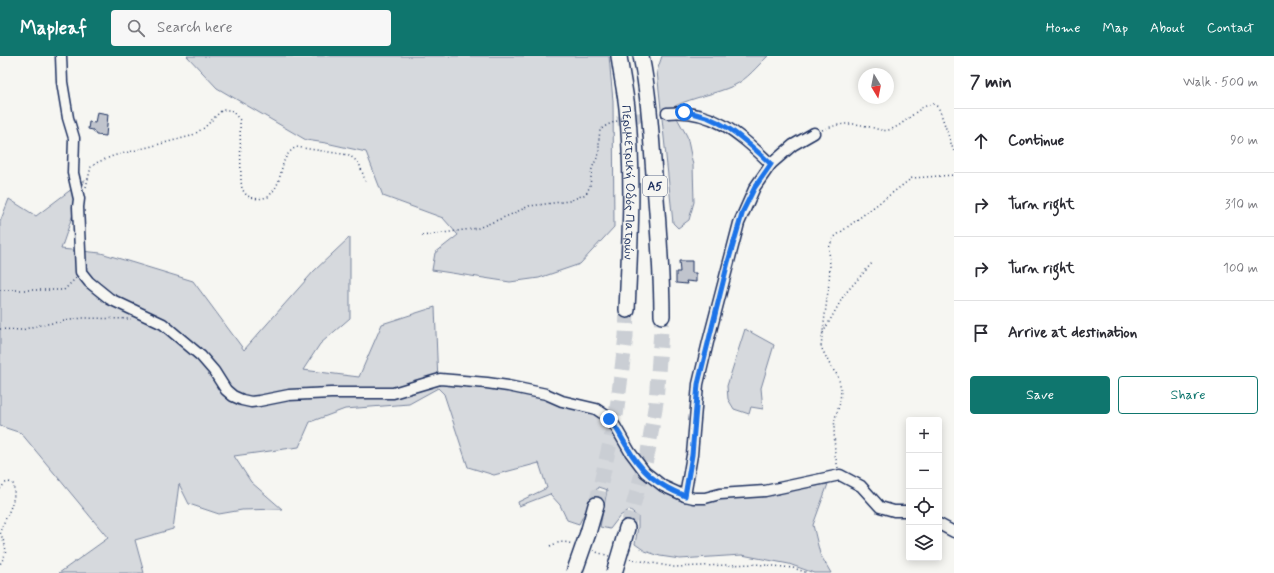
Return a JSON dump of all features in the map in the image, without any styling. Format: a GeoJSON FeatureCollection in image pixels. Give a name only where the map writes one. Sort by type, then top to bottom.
{"type":"FeatureCollection","features":[{"type":"Feature","properties":{"kind":"highway","name":"Περιμετρική Οδός Πατρών"},"geometry":{"type":"LineString","coordinates":[[618,56],[627,107],[631,166],[627,310]]}},
{"type":"Feature","properties":{"kind":"highway","name":"Περιμετρική Οδός Πατρών"},"geometry":{"type":"LineString","coordinates":[[641,56],[645,77],[653,160],[661,264],[662,316]]}},
{"type":"Feature","properties":{"kind":"highway"},"geometry":{"type":"LineString","coordinates":[[574,573],[596,505]]}},
{"type":"Feature","properties":{"kind":"highway"},"geometry":{"type":"LineString","coordinates":[[614,573],[627,528]]}},
{"type":"Feature","properties":{"kind":"street"},"geometry":{"type":"LineString","coordinates":[[61,56],[62,82],[68,118],[74,138],[73,173],[79,199],[78,207],[81,272],[102,294],[127,308],[140,312],[163,324],[176,334],[201,356],[214,371],[226,390],[233,396],[242,400],[259,402],[289,395],[393,393],[433,380],[446,378],[487,383],[546,394],[562,401],[596,409],[605,415],[615,426],[634,459],[647,474],[662,486],[685,496],[704,498],[720,494],[764,490],[840,475],[861,486],[880,507],[888,510],[906,511]]}},
{"type":"Feature","properties":{"kind":"street"},"geometry":{"type":"LineString","coordinates":[[667,113],[700,114],[713,120],[738,135],[771,164]]}},
{"type":"Feature","properties":{"kind":"street"},"geometry":{"type":"LineString","coordinates":[[685,496],[692,455],[698,384],[724,276],[743,211],[755,187],[771,164],[793,146],[814,133]]}},
{"type":"Feature","properties":{"kind":"street"},"geometry":{"type":"LineString","coordinates":[[941,525],[954,532]]}},
{"type":"Feature","properties":{"kind":"path"},"geometry":{"type":"LineString","coordinates":[[814,133],[835,125],[850,123],[889,130],[900,125],[923,108],[933,104],[938,107],[954,152]]}},
{"type":"Feature","properties":{"kind":"path"},"geometry":{"type":"LineString","coordinates":[[85,191],[91,167],[98,162],[113,156],[191,136],[204,128],[222,110],[232,110],[240,120],[241,181],[242,190],[246,196],[258,199],[268,197],[276,186],[281,167],[289,151],[296,147],[349,155],[359,163],[366,183]]}},
{"type":"Feature","properties":{"kind":"path"},"geometry":{"type":"LineString","coordinates":[[422,236],[478,228],[529,206],[569,201],[586,194],[590,186],[592,168],[599,154],[600,130],[607,124],[617,122]]}},
{"type":"Feature","properties":{"kind":"path"},"geometry":{"type":"LineString","coordinates":[[840,475],[835,455],[834,436],[835,418],[840,403],[841,390],[838,376],[831,367],[821,347],[830,275],[829,248],[833,238],[912,178],[954,175]]}},
{"type":"Feature","properties":{"kind":"path"},"geometry":{"type":"LineString","coordinates":[[823,334],[844,295],[872,262]]}},
{"type":"Feature","properties":{"kind":"path"},"geometry":{"type":"LineString","coordinates":[[0,290],[64,290],[81,272]]}},
{"type":"Feature","properties":{"kind":"path"},"geometry":{"type":"LineString","coordinates":[[0,329],[22,330],[35,326],[82,318],[132,319]]}},
{"type":"Feature","properties":{"kind":"path"},"geometry":{"type":"LineString","coordinates":[[0,489],[5,483],[8,482],[13,484],[15,488],[11,507],[0,532],[6,549],[6,555],[0,564]]}},
{"type":"Feature","properties":{"kind":"path"},"geometry":{"type":"LineString","coordinates":[[550,546],[557,542],[575,545]]}},
{"type":"Feature","properties":{"kind":"path"},"geometry":{"type":"LineString","coordinates":[[588,549],[621,553],[674,567],[755,564],[793,568],[808,573]]}},
{"type":"Feature","properties":{"kind":"shaded area"},"geometry":{"type":"Polygon","coordinates":[[[187,56],[609,56],[613,101],[614,227],[580,264],[539,278],[510,282],[432,270],[435,253],[458,235],[443,218],[383,196],[366,152],[306,140],[217,88],[187,56]]]}},
{"type":"Feature","properties":{"kind":"shaded area"},"geometry":{"type":"Polygon","coordinates":[[[662,56],[768,56],[748,76],[733,86],[675,106],[677,118],[687,136],[693,165],[694,202],[689,220],[678,228],[673,223],[657,71],[662,56]]]}},
{"type":"Feature","properties":{"kind":"shaded area"},"geometry":{"type":"Polygon","coordinates":[[[85,179],[61,249],[101,253],[193,281],[244,350],[314,271],[350,237],[350,318],[320,344],[303,370],[359,377],[382,324],[435,307],[438,383],[445,382],[542,396],[601,415],[639,470],[704,501],[764,495],[828,484],[813,525],[820,554],[831,573],[814,573],[789,564],[742,555],[680,559],[660,556],[645,551],[635,544],[638,517],[629,510],[620,516],[610,529],[600,527],[607,490],[598,487],[579,524],[567,520],[560,505],[550,494],[519,506],[518,502],[547,488],[539,463],[494,475],[468,467],[444,394],[438,388],[409,404],[345,409],[310,422],[299,447],[234,456],[251,482],[282,509],[242,510],[219,514],[189,504],[179,484],[173,529],[135,540],[144,573],[59,573],[108,538],[21,433],[0,426],[0,222],[9,199],[36,216],[85,179]]]}},
{"type":"Feature","properties":{"kind":"shaded area"},"geometry":{"type":"Polygon","coordinates":[[[745,329],[774,345],[761,388],[763,409],[751,407],[749,414],[734,409],[728,399],[727,386],[745,329]]]}},
{"type":"Feature","properties":{"kind":"building"},"geometry":{"type":"Polygon","coordinates":[[[97,112],[108,114],[106,136],[96,135],[93,130],[88,129],[89,122],[95,123],[97,112]]]}},
{"type":"Feature","properties":{"kind":"building"},"geometry":{"type":"Polygon","coordinates":[[[679,261],[692,261],[692,273],[696,273],[696,282],[686,281],[687,284],[676,283],[676,272],[680,272],[679,261]]]}},
{"type":"Feature","properties":{"kind":"tunnel"},"geometry":{"type":"LineString","coordinates":[[617,121],[667,113]]}},
{"type":"Feature","properties":{"kind":"tunnel"},"geometry":{"type":"LineString","coordinates":[[596,505],[616,416],[626,336],[627,310]]}},
{"type":"Feature","properties":{"kind":"tunnel"},"geometry":{"type":"LineString","coordinates":[[627,528],[648,452],[656,402],[662,316]]}},
{"type":"Feature","properties":{"kind":"route"},"geometry":{"type":"LineString","coordinates":[[609,419],[615,426],[634,459],[645,472],[662,486],[685,496],[690,474],[698,384],[728,262],[743,211],[755,187],[771,164],[729,128],[706,116],[684,112]]}}]}
